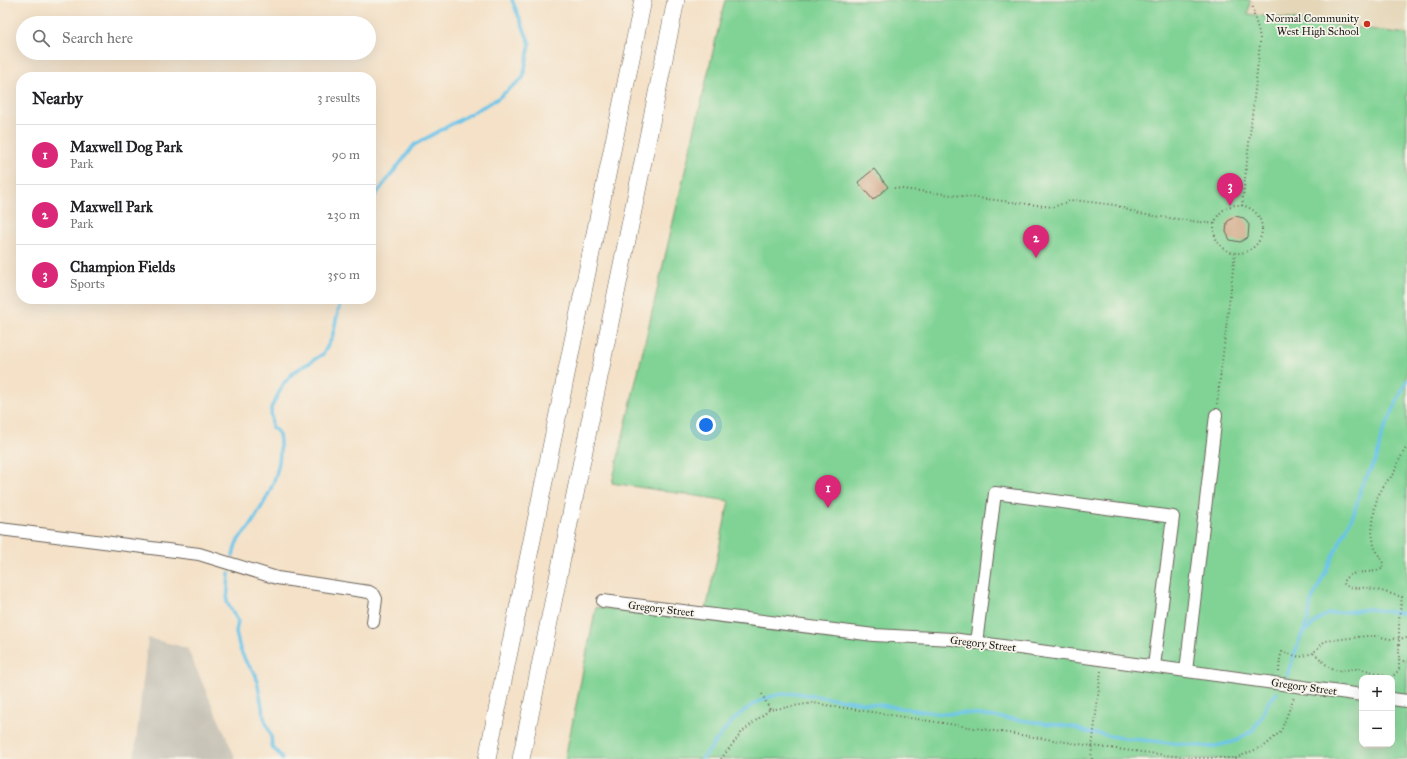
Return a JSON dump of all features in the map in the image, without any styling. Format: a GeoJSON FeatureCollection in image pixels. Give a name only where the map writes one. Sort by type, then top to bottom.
{"type":"FeatureCollection","features":[{"type":"Feature","properties":{"kind":"highway"},"geometry":{"type":"LineString","coordinates":[[487,759],[642,0]]}},
{"type":"Feature","properties":{"kind":"highway"},"geometry":{"type":"LineString","coordinates":[[521,759],[676,0]]}},
{"type":"Feature","properties":{"kind":"street"},"geometry":{"type":"LineString","coordinates":[[1186,671],[1216,415]]}},
{"type":"Feature","properties":{"kind":"street"},"geometry":{"type":"LineString","coordinates":[[976,643],[995,493],[1173,517],[1154,666]]}},
{"type":"Feature","properties":{"kind":"street"},"geometry":{"type":"LineString","coordinates":[[0,530],[199,554],[277,578],[369,592],[374,595],[376,599],[373,622]]}},
{"type":"Feature","properties":{"kind":"street","name":"Gregory Street"},"geometry":{"type":"LineString","coordinates":[[602,601],[874,635],[952,640],[1359,695]]}},
{"type":"Feature","properties":{"kind":"street"},"geometry":{"type":"LineString","coordinates":[[1395,699],[1407,701]]}},
{"type":"Feature","properties":{"kind":"path"},"geometry":{"type":"LineString","coordinates":[[1242,206],[1260,44],[1260,38],[1254,20],[1252,6],[1253,0]]}},
{"type":"Feature","properties":{"kind":"path"},"geometry":{"type":"LineString","coordinates":[[894,188],[1053,207],[1073,200],[1115,205],[1139,214],[1215,224]]}},
{"type":"Feature","properties":{"kind":"path"},"geometry":{"type":"LineString","coordinates":[[1242,206],[1250,208],[1261,220],[1262,233],[1257,244],[1251,250],[1243,253],[1235,253],[1222,247],[1217,241],[1215,224],[1221,213],[1227,208],[1242,206]]}},
{"type":"Feature","properties":{"kind":"path"},"geometry":{"type":"LineString","coordinates":[[1216,415],[1235,253]]}},
{"type":"Feature","properties":{"kind":"path"},"geometry":{"type":"LineString","coordinates":[[1407,446],[1397,464],[1394,474],[1386,482],[1378,496],[1375,506],[1372,531],[1374,546],[1378,557],[1383,563],[1383,568],[1358,572],[1345,578],[1343,582],[1344,586],[1372,589],[1407,597]]}},
{"type":"Feature","properties":{"kind":"path"},"geometry":{"type":"LineString","coordinates":[[1394,675],[1399,670],[1398,639],[1402,597]]}},
{"type":"Feature","properties":{"kind":"path"},"geometry":{"type":"LineString","coordinates":[[1279,674],[1282,652],[1300,657],[1312,653],[1325,641],[1367,636],[1377,636],[1389,639],[1407,638]]}},
{"type":"Feature","properties":{"kind":"path"},"geometry":{"type":"LineString","coordinates":[[1312,653],[1320,657],[1333,670],[1343,671],[1350,669],[1361,669],[1381,675]]}},
{"type":"Feature","properties":{"kind":"path"},"geometry":{"type":"LineString","coordinates":[[1092,759],[1092,746],[1102,660]]}},
{"type":"Feature","properties":{"kind":"path"},"geometry":{"type":"LineString","coordinates":[[1399,660],[1407,662]]}},
{"type":"Feature","properties":{"kind":"path"},"geometry":{"type":"LineString","coordinates":[[721,759],[742,732],[770,710],[813,703],[1092,746],[1190,758],[1236,758],[1266,745],[1281,731],[1298,686]]}},
{"type":"Feature","properties":{"kind":"path"},"geometry":{"type":"LineString","coordinates":[[762,694],[770,710]]}},
{"type":"Feature","properties":{"kind":"shaded area","name":"Normal Community West High School"},"geometry":{"type":"Polygon","coordinates":[[[1140,0],[1407,0],[1407,34],[1248,14],[1140,0]]]}},
{"type":"Feature","properties":{"kind":"shaded area"},"geometry":{"type":"Polygon","coordinates":[[[148,638],[187,648],[236,759],[134,759],[148,638]]]}},
{"type":"Feature","properties":{"kind":"green space"},"geometry":{"type":"Polygon","coordinates":[[[725,0],[1250,0],[1248,14],[1407,34],[1407,759],[565,759],[596,607],[704,620],[729,501],[612,483],[725,0]]]}},
{"type":"Feature","properties":{"kind":"building"},"geometry":{"type":"Polygon","coordinates":[[[874,169],[888,187],[873,200],[858,182],[874,169]]]}},
{"type":"Feature","properties":{"kind":"building"},"geometry":{"type":"Polygon","coordinates":[[[1235,216],[1244,218],[1249,225],[1248,237],[1240,242],[1230,240],[1226,232],[1227,222],[1235,216]]]}},
{"type":"Feature","properties":{"kind":"waterway"},"geometry":{"type":"LineString","coordinates":[[376,194],[414,145],[497,99],[523,78],[530,44],[512,0]]}},
{"type":"Feature","properties":{"kind":"waterway"},"geometry":{"type":"LineString","coordinates":[[233,556],[237,541],[250,526],[262,507],[276,476],[280,454],[280,438],[278,432],[272,428],[271,408],[284,383],[294,372],[323,354],[332,338],[340,304]]}},
{"type":"Feature","properties":{"kind":"waterway"},"geometry":{"type":"LineString","coordinates":[[1287,675],[1308,620],[1311,602],[1354,513],[1361,487],[1377,458],[1381,437],[1407,380]]}},
{"type":"Feature","properties":{"kind":"waterway"},"geometry":{"type":"LineString","coordinates":[[229,573],[227,602],[238,621],[236,632],[240,649],[246,662],[256,675],[264,717],[271,736],[272,747],[282,759]]}},
{"type":"Feature","properties":{"kind":"waterway"},"geometry":{"type":"LineString","coordinates":[[1304,633],[1319,619],[1328,614],[1369,609],[1407,614]]}},
{"type":"Feature","properties":{"kind":"waterway"},"geometry":{"type":"LineString","coordinates":[[702,759],[725,730],[741,713],[761,700],[781,694],[795,693],[943,714],[964,713],[1073,727],[1086,732],[1122,738],[1211,747],[1233,742],[1252,731],[1262,716],[1266,705],[1277,693]]}},
{"type":"Feature","properties":{"kind":"place","name":"Normal Community West High School"},"geometry":{"type":"Point","coordinates":[1367,24]}},
{"type":"Feature","properties":{"kind":"place","name":"Champion Fields"},"geometry":{"type":"Point","coordinates":[1230,206]}},
{"type":"Feature","properties":{"kind":"place","name":"Maxwell Park"},"geometry":{"type":"Point","coordinates":[1036,258]}},
{"type":"Feature","properties":{"kind":"place","name":"Maxwell Dog Park"},"geometry":{"type":"Point","coordinates":[828,508]}}]}
